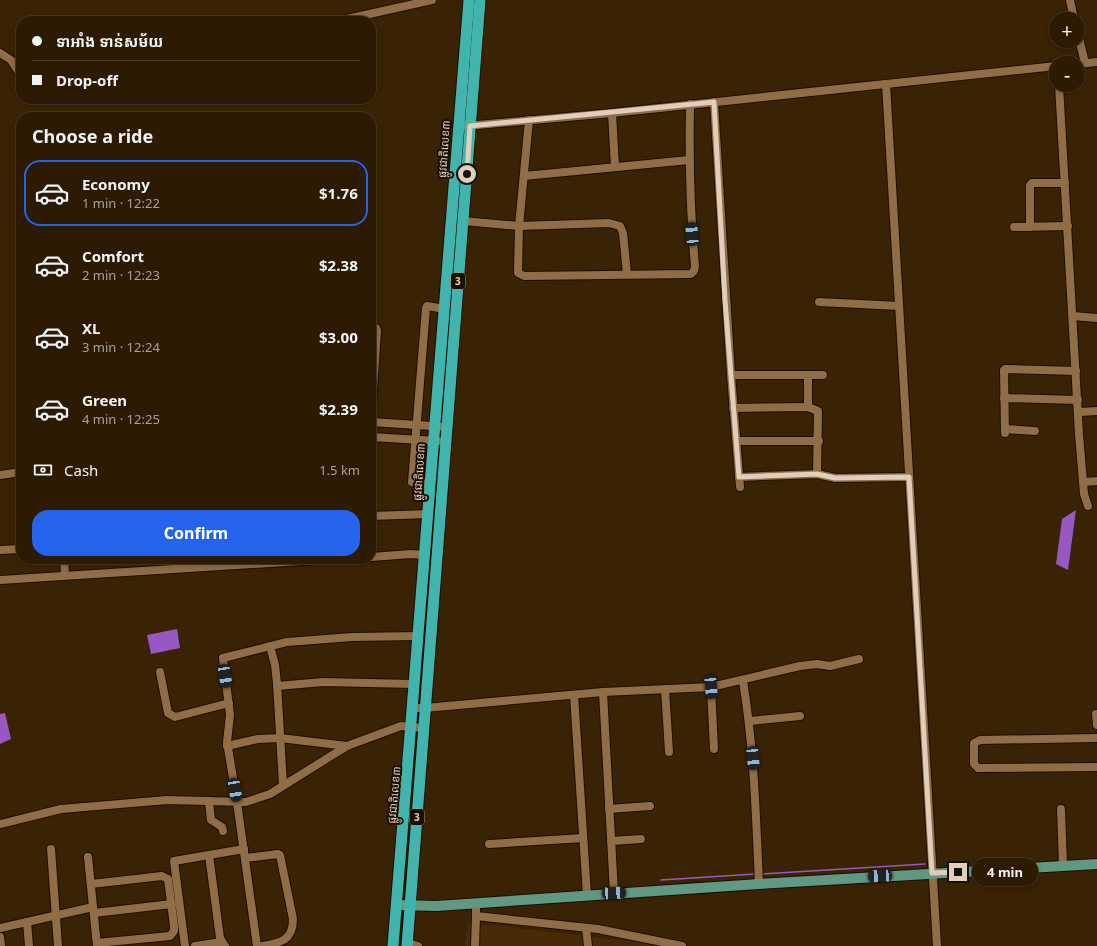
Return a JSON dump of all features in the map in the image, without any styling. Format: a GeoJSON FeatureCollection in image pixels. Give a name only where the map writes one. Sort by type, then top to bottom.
{"type":"FeatureCollection","features":[{"type":"Feature","properties":{"kind":"highway","name":"ផ្លូវជាតិលេខ៣"},"geometry":{"type":"LineString","coordinates":[[441,427],[445,309],[469,0]]}},
{"type":"Feature","properties":{"kind":"highway","name":"ផ្លូវជាតិលេខ៣"},"geometry":{"type":"LineString","coordinates":[[393,946],[418,727],[425,708],[441,427],[463,221],[480,0]]}},
{"type":"Feature","properties":{"kind":"highway","name":"ផ្លូវជាតិលេខ៣"},"geometry":{"type":"LineString","coordinates":[[411,945],[410,906],[418,727],[414,708],[415,684],[431,484],[440,441]]}},
{"type":"Feature","properties":{"kind":"main road"},"geometry":{"type":"LineString","coordinates":[[398,905],[476,904],[614,893],[758,877],[932,873],[1097,864]]}},
{"type":"Feature","properties":{"kind":"street"},"geometry":{"type":"LineString","coordinates":[[360,16],[432,0]]}},
{"type":"Feature","properties":{"kind":"street"},"geometry":{"type":"LineString","coordinates":[[1070,0],[1073,12]]}},
{"type":"Feature","properties":{"kind":"street"},"geometry":{"type":"LineString","coordinates":[[0,53],[11,60],[16,68]]}},
{"type":"Feature","properties":{"kind":"street"},"geometry":{"type":"LineString","coordinates":[[1085,63],[1097,62]]}},
{"type":"Feature","properties":{"kind":"street"},"geometry":{"type":"LineString","coordinates":[[459,126],[612,113],[1049,67]]}},
{"type":"Feature","properties":{"kind":"street"},"geometry":{"type":"LineString","coordinates":[[886,84],[937,946]]}},
{"type":"Feature","properties":{"kind":"street"},"geometry":{"type":"LineString","coordinates":[[1059,92],[1083,482],[1084,494],[1088,506]]}},
{"type":"Feature","properties":{"kind":"street"},"geometry":{"type":"LineString","coordinates":[[714,102],[733,408],[740,487]]}},
{"type":"Feature","properties":{"kind":"street"},"geometry":{"type":"LineString","coordinates":[[529,120],[519,226],[518,273],[524,276],[691,274],[694,271],[689,160],[690,104]]}},
{"type":"Feature","properties":{"kind":"street"},"geometry":{"type":"LineString","coordinates":[[612,113],[615,167]]}},
{"type":"Feature","properties":{"kind":"street"},"geometry":{"type":"LineString","coordinates":[[524,176],[689,160]]}},
{"type":"Feature","properties":{"kind":"street"},"geometry":{"type":"LineString","coordinates":[[1030,227],[1028,191],[1030,185],[1032,183],[1065,183]]}},
{"type":"Feature","properties":{"kind":"street"},"geometry":{"type":"LineString","coordinates":[[463,221],[519,226],[609,223],[620,226],[623,233],[627,274]]}},
{"type":"Feature","properties":{"kind":"street"},"geometry":{"type":"LineString","coordinates":[[1014,227],[1068,226]]}},
{"type":"Feature","properties":{"kind":"street"},"geometry":{"type":"LineString","coordinates":[[818,302],[899,306]]}},
{"type":"Feature","properties":{"kind":"street"},"geometry":{"type":"LineString","coordinates":[[431,484],[412,482],[416,425],[426,308],[427,306],[445,309]]}},
{"type":"Feature","properties":{"kind":"street"},"geometry":{"type":"LineString","coordinates":[[1073,316],[1097,318]]}},
{"type":"Feature","properties":{"kind":"street"},"geometry":{"type":"LineString","coordinates":[[1035,431],[1005,431],[1004,398],[1006,369],[1076,371]]}},
{"type":"Feature","properties":{"kind":"street"},"geometry":{"type":"LineString","coordinates":[[731,375],[823,376]]}},
{"type":"Feature","properties":{"kind":"street"},"geometry":{"type":"LineString","coordinates":[[808,375],[808,407]]}},
{"type":"Feature","properties":{"kind":"street"},"geometry":{"type":"LineString","coordinates":[[1004,398],[1078,400]]}},
{"type":"Feature","properties":{"kind":"street"},"geometry":{"type":"LineString","coordinates":[[733,408],[808,407],[818,411],[819,441],[817,474]]}},
{"type":"Feature","properties":{"kind":"street"},"geometry":{"type":"LineString","coordinates":[[1079,412],[1097,411]]}},
{"type":"Feature","properties":{"kind":"street"},"geometry":{"type":"LineString","coordinates":[[376,422],[441,427]]}},
{"type":"Feature","properties":{"kind":"street"},"geometry":{"type":"LineString","coordinates":[[376,437],[440,441]]}},
{"type":"Feature","properties":{"kind":"street"},"geometry":{"type":"LineString","coordinates":[[737,441],[819,441]]}},
{"type":"Feature","properties":{"kind":"street"},"geometry":{"type":"LineString","coordinates":[[0,475],[16,473]]}},
{"type":"Feature","properties":{"kind":"street"},"geometry":{"type":"LineString","coordinates":[[739,477],[817,474],[835,478],[909,477]]}},
{"type":"Feature","properties":{"kind":"street"},"geometry":{"type":"LineString","coordinates":[[1083,482],[1097,482]]}},
{"type":"Feature","properties":{"kind":"street"},"geometry":{"type":"LineString","coordinates":[[376,516],[429,514]]}},
{"type":"Feature","properties":{"kind":"street"},"geometry":{"type":"LineString","coordinates":[[0,550],[16,549]]}},
{"type":"Feature","properties":{"kind":"street"},"geometry":{"type":"LineString","coordinates":[[376,557],[411,554],[426,555]]}},
{"type":"Feature","properties":{"kind":"street"},"geometry":{"type":"LineString","coordinates":[[64,564],[65,576]]}},
{"type":"Feature","properties":{"kind":"street"},"geometry":{"type":"LineString","coordinates":[[191,564],[191,568]]}},
{"type":"Feature","properties":{"kind":"street"},"geometry":{"type":"LineString","coordinates":[[0,580],[254,564]]}},
{"type":"Feature","properties":{"kind":"street"},"geometry":{"type":"LineString","coordinates":[[257,946],[237,802],[227,746],[229,703],[223,658],[287,642],[352,637],[419,636]]}},
{"type":"Feature","properties":{"kind":"street"},"geometry":{"type":"LineString","coordinates":[[270,646],[275,665],[277,686],[283,785]]}},
{"type":"Feature","properties":{"kind":"street"},"geometry":{"type":"LineString","coordinates":[[414,708],[603,692],[711,687],[743,681],[800,666],[817,664],[830,666],[859,660]]}},
{"type":"Feature","properties":{"kind":"street"},"geometry":{"type":"LineString","coordinates":[[160,672],[168,713],[171,716],[175,717],[229,703]]}},
{"type":"Feature","properties":{"kind":"street"},"geometry":{"type":"LineString","coordinates":[[743,681],[750,721],[758,877]]}},
{"type":"Feature","properties":{"kind":"street"},"geometry":{"type":"LineString","coordinates":[[277,686],[323,682],[415,684]]}},
{"type":"Feature","properties":{"kind":"street"},"geometry":{"type":"LineString","coordinates":[[711,687],[714,749]]}},
{"type":"Feature","properties":{"kind":"street"},"geometry":{"type":"LineString","coordinates":[[666,689],[669,752]]}},
{"type":"Feature","properties":{"kind":"street"},"geometry":{"type":"LineString","coordinates":[[603,692],[614,893]]}},
{"type":"Feature","properties":{"kind":"street"},"geometry":{"type":"LineString","coordinates":[[574,695],[587,895]]}},
{"type":"Feature","properties":{"kind":"street"},"geometry":{"type":"LineString","coordinates":[[1096,714],[1097,725]]}},
{"type":"Feature","properties":{"kind":"street"},"geometry":{"type":"LineString","coordinates":[[750,721],[800,716]]}},
{"type":"Feature","properties":{"kind":"street"},"geometry":{"type":"LineString","coordinates":[[0,824],[61,809],[167,800],[246,802],[270,794],[347,746],[401,726],[418,727]]}},
{"type":"Feature","properties":{"kind":"street"},"geometry":{"type":"LineString","coordinates":[[227,746],[258,738],[280,738],[347,746]]}},
{"type":"Feature","properties":{"kind":"street"},"geometry":{"type":"LineString","coordinates":[[1097,738],[980,740],[974,743],[974,764],[978,768],[1097,767]]}},
{"type":"Feature","properties":{"kind":"street"},"geometry":{"type":"LineString","coordinates":[[209,801],[211,820],[222,827],[223,831]]}},
{"type":"Feature","properties":{"kind":"street"},"geometry":{"type":"LineString","coordinates":[[609,809],[650,806]]}},
{"type":"Feature","properties":{"kind":"street"},"geometry":{"type":"LineString","coordinates":[[1061,809],[1063,866]]}},
{"type":"Feature","properties":{"kind":"street"},"geometry":{"type":"LineString","coordinates":[[489,844],[583,838]]}},
{"type":"Feature","properties":{"kind":"street"},"geometry":{"type":"LineString","coordinates":[[611,840],[641,839]]}},
{"type":"Feature","properties":{"kind":"street"},"geometry":{"type":"LineString","coordinates":[[50,849],[58,946]]}},
{"type":"Feature","properties":{"kind":"street"},"geometry":{"type":"LineString","coordinates":[[185,946],[174,861],[244,849]]}},
{"type":"Feature","properties":{"kind":"street"},"geometry":{"type":"LineString","coordinates":[[195,946],[223,944],[209,855]]}},
{"type":"Feature","properties":{"kind":"street"},"geometry":{"type":"LineString","coordinates":[[245,858],[280,855],[293,919],[292,927],[283,942],[262,946]]}},
{"type":"Feature","properties":{"kind":"street"},"geometry":{"type":"LineString","coordinates":[[88,857],[97,945],[170,936],[174,932],[168,879],[162,876],[91,884]]}},
{"type":"Feature","properties":{"kind":"street"},"geometry":{"type":"LineString","coordinates":[[0,928],[56,916],[94,910],[172,904]]}},
{"type":"Feature","properties":{"kind":"street"},"geometry":{"type":"LineString","coordinates":[[475,946],[476,904]]}},
{"type":"Feature","properties":{"kind":"street"},"geometry":{"type":"LineString","coordinates":[[476,916],[586,928],[682,946]]}},
{"type":"Feature","properties":{"kind":"street"},"geometry":{"type":"LineString","coordinates":[[27,922],[29,946]]}},
{"type":"Feature","properties":{"kind":"street"},"geometry":{"type":"LineString","coordinates":[[586,928],[588,946]]}},
{"type":"Feature","properties":{"kind":"street"},"geometry":{"type":"LineString","coordinates":[[0,937],[1,946]]}},
{"type":"Feature","properties":{"kind":"shaded area"},"geometry":{"type":"Polygon","coordinates":[[[1076,510],[1068,570],[1056,564],[1062,519],[1076,510]]]}},
{"type":"Feature","properties":{"kind":"shaded area"},"geometry":{"type":"Polygon","coordinates":[[[177,629],[180,648],[151,654],[147,635],[177,629]]]}},
{"type":"Feature","properties":{"kind":"shaded area"},"geometry":{"type":"Polygon","coordinates":[[[5,713],[11,739],[0,744],[0,714],[5,713]]]}},
{"type":"Feature","properties":{"kind":"shaded area"},"geometry":{"type":"Polygon","coordinates":[[[468,922],[660,945],[664,946],[465,946],[468,922]]]}},
{"type":"Feature","properties":{"kind":"waterway"},"geometry":{"type":"LineString","coordinates":[[761,874],[925,864]]}},
{"type":"Feature","properties":{"kind":"waterway"},"geometry":{"type":"LineString","coordinates":[[661,880],[755,874]]}},
{"type":"Feature","properties":{"kind":"route"},"geometry":{"type":"LineString","coordinates":[[467,174],[470,126],[714,102],[723,232],[725,300],[739,477],[817,474],[835,478],[909,477],[932,873],[958,872]]}}]}
